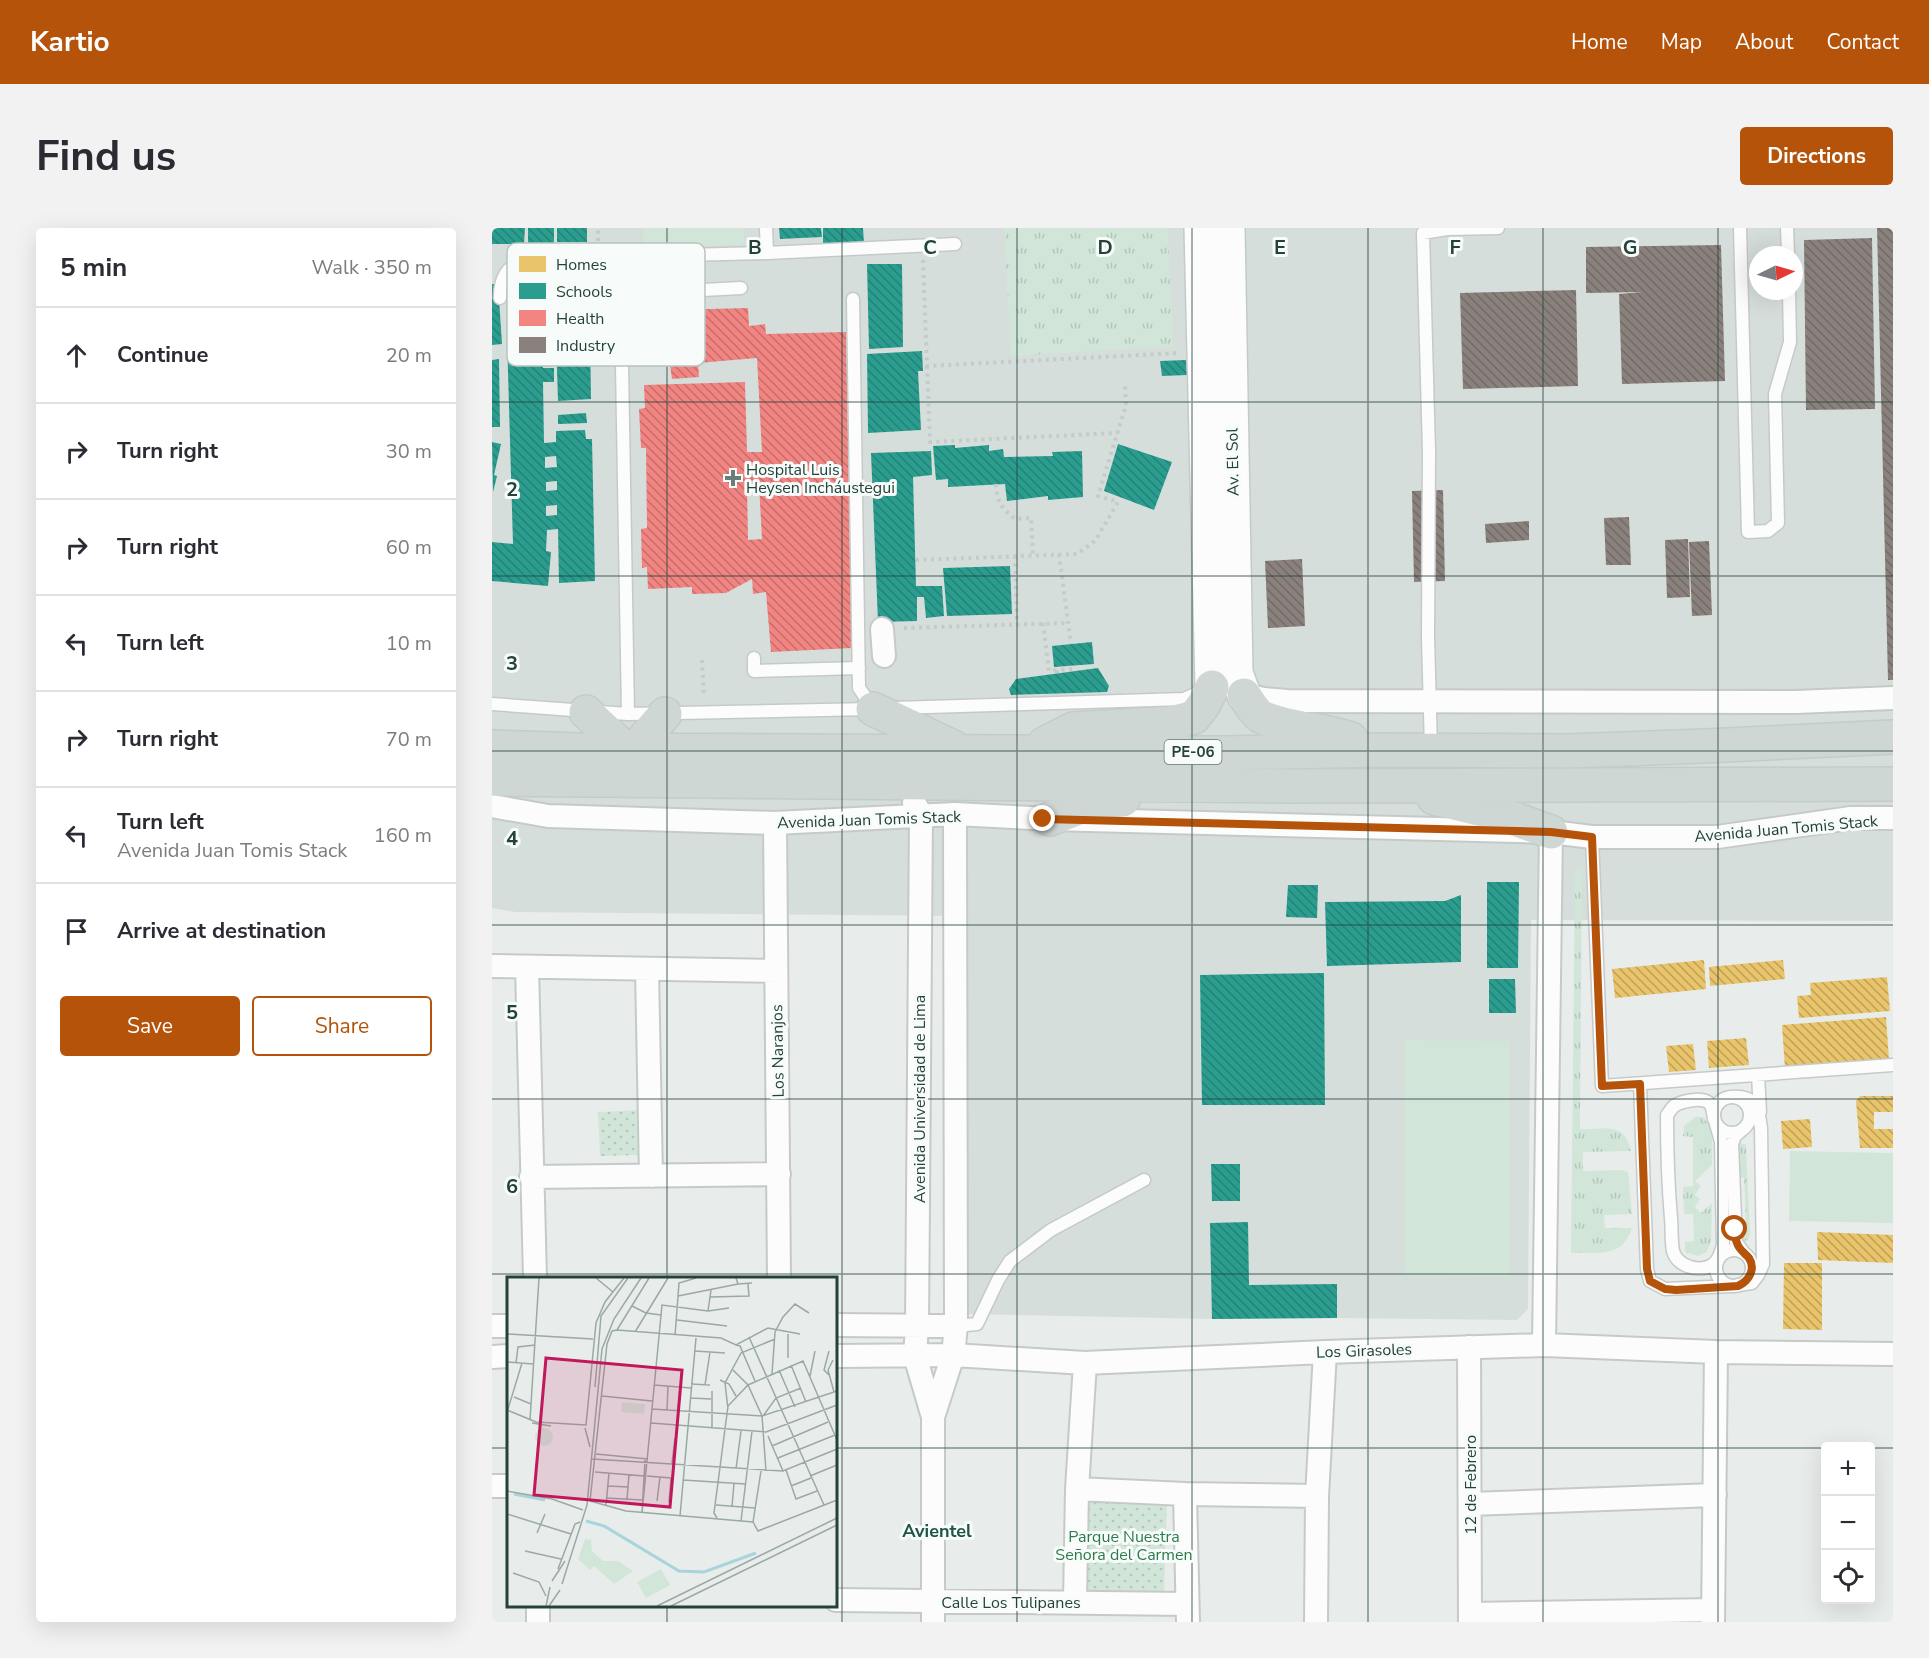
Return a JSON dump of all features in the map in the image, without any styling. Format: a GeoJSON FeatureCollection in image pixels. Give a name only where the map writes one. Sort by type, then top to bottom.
{"type":"FeatureCollection","features":[{"type":"Feature","properties":{"kind":"main road"},"geometry":{"type":"LineString","coordinates":[[922,731],[1073,729],[1172,723],[1194,717],[1204,704],[1212,687]]}},
{"type":"Feature","properties":{"kind":"main road"},"geometry":{"type":"LineString","coordinates":[[1244,695],[1260,716],[1332,733],[1381,750]]}},
{"type":"Feature","properties":{"kind":"main road"},"geometry":{"type":"LineString","coordinates":[[873,709],[960,750]]}},
{"type":"Feature","properties":{"kind":"main road"},"geometry":{"type":"LineString","coordinates":[[586,712],[630,750],[665,714]]}},
{"type":"Feature","properties":{"kind":"main road"},"geometry":{"type":"LineString","coordinates":[[1029,751],[1073,729]]}},
{"type":"Feature","properties":{"kind":"main road","name":"PE-06"},"geometry":{"type":"LineString","coordinates":[[492,747],[630,750],[1225,753],[1381,750],[1568,751],[1694,747],[1893,736]]}},
{"type":"Feature","properties":{"kind":"main road","name":"Avenida Juan Tomis Stack"},"geometry":{"type":"LineString","coordinates":[[492,779],[1288,786],[1893,784]]}},
{"type":"Feature","properties":{"kind":"main road"},"geometry":{"type":"LineString","coordinates":[[1353,785],[1455,802],[1503,815],[1551,832]]}},
{"type":"Feature","properties":{"kind":"main road"},"geometry":{"type":"LineString","coordinates":[[1050,819],[1094,802],[1180,798],[1288,786]]}},
{"type":"Feature","properties":{"kind":"street","name":"Av. El Sol"},"geometry":{"type":"LineString","coordinates":[[1201,228],[1215,372],[1236,673],[1244,695]]}},
{"type":"Feature","properties":{"kind":"street","name":"Av. El Sol"},"geometry":{"type":"LineString","coordinates":[[1212,687],[1215,372],[1228,228]]}},
{"type":"Feature","properties":{"kind":"street"},"geometry":{"type":"LineString","coordinates":[[882,629],[884,656]]}},
{"type":"Feature","properties":{"kind":"street"},"geometry":{"type":"LineString","coordinates":[[1244,695],[1287,701],[1430,702],[1796,702],[1893,698]]}},
{"type":"Feature","properties":{"kind":"street"},"geometry":{"type":"LineString","coordinates":[[902,784],[921,814]]}},
{"type":"Feature","properties":{"kind":"street","name":"Avenida Juan Tomis Stack"},"geometry":{"type":"LineString","coordinates":[[492,806],[548,816],[775,823],[955,814],[1050,819],[1551,832],[1592,837],[1717,837],[1851,818],[1893,818]]}},
{"type":"Feature","properties":{"kind":"street","name":"Avenida Universidad de Lima"},"geometry":{"type":"LineString","coordinates":[[921,814],[915,1356],[933,1417],[933,1612]]}},
{"type":"Feature","properties":{"kind":"street","name":"Avenida Universidad de Lima"},"geometry":{"type":"LineString","coordinates":[[933,1417],[953,1355],[956,1326],[955,814]]}},
{"type":"Feature","properties":{"kind":"street","name":"Los Naranjos"},"geometry":{"type":"LineString","coordinates":[[775,823],[779,1277]]}},
{"type":"Feature","properties":{"kind":"street"},"geometry":{"type":"LineString","coordinates":[[1544,1345],[1551,832]]}},
{"type":"Feature","properties":{"kind":"street"},"geometry":{"type":"LineString","coordinates":[[492,966],[777,971]]}},
{"type":"Feature","properties":{"kind":"street"},"geometry":{"type":"LineString","coordinates":[[527,967],[535,1277]]}},
{"type":"Feature","properties":{"kind":"street"},"geometry":{"type":"LineString","coordinates":[[647,970],[651,1176]]}},
{"type":"Feature","properties":{"kind":"street"},"geometry":{"type":"LineString","coordinates":[[531,1177],[779,1174]]}},
{"type":"Feature","properties":{"kind":"street"},"geometry":{"type":"LineString","coordinates":[[837,1325],[956,1326]]}},
{"type":"Feature","properties":{"kind":"street","name":"Los Girasoles"},"geometry":{"type":"LineString","coordinates":[[837,1356],[953,1355],[1085,1363],[1544,1345],[1716,1352],[1893,1354]]}},
{"type":"Feature","properties":{"kind":"street","name":"12 de Febrero"},"geometry":{"type":"LineString","coordinates":[[1469,1347],[1470,1618]]}},
{"type":"Feature","properties":{"kind":"street"},"geometry":{"type":"LineString","coordinates":[[1316,1622],[1317,1496],[1325,1352]]}},
{"type":"Feature","properties":{"kind":"street"},"geometry":{"type":"LineString","coordinates":[[1470,1618],[1713,1616],[1716,1352]]}},
{"type":"Feature","properties":{"kind":"street"},"geometry":{"type":"LineString","coordinates":[[492,1357],[507,1356]]}},
{"type":"Feature","properties":{"kind":"street"},"geometry":{"type":"LineString","coordinates":[[1075,1602],[1077,1489],[1085,1363]]}},
{"type":"Feature","properties":{"kind":"street"},"geometry":{"type":"LineString","coordinates":[[1077,1489],[1185,1494],[1317,1496]]}},
{"type":"Feature","properties":{"kind":"street"},"geometry":{"type":"LineString","coordinates":[[1185,1494],[1187,1613]]}},
{"type":"Feature","properties":{"kind":"street"},"geometry":{"type":"LineString","coordinates":[[1470,1504],[1714,1495]]}},
{"type":"Feature","properties":{"kind":"street","name":"Calle Los Tulipanes"},"geometry":{"type":"LineString","coordinates":[[837,1600],[933,1612],[1075,1602],[1187,1613]]}},
{"type":"Feature","properties":{"kind":"lane"},"geometry":{"type":"LineString","coordinates":[[766,228],[767,253]]}},
{"type":"Feature","properties":{"kind":"lane"},"geometry":{"type":"LineString","coordinates":[[1431,752],[1428,637],[1429,452],[1423,233],[1447,229],[1498,228]]}},
{"type":"Feature","properties":{"kind":"lane"},"geometry":{"type":"LineString","coordinates":[[1740,228],[1748,532],[1767,531],[1778,523],[1775,394],[1790,342],[1789,300]]}},
{"type":"Feature","properties":{"kind":"lane"},"geometry":{"type":"LineString","coordinates":[[1787,228],[1788,246]]}},
{"type":"Feature","properties":{"kind":"lane"},"geometry":{"type":"LineString","coordinates":[[705,255],[955,244]]}},
{"type":"Feature","properties":{"kind":"lane"},"geometry":{"type":"LineString","coordinates":[[500,298],[500,284],[507,271]]}},
{"type":"Feature","properties":{"kind":"lane"},"geometry":{"type":"LineString","coordinates":[[705,290],[741,288]]}},
{"type":"Feature","properties":{"kind":"lane"},"geometry":{"type":"LineString","coordinates":[[853,299],[859,688],[873,709]]}},
{"type":"Feature","properties":{"kind":"lane"},"geometry":{"type":"LineString","coordinates":[[622,366],[628,714]]}},
{"type":"Feature","properties":{"kind":"lane"},"geometry":{"type":"LineString","coordinates":[[754,658],[754,671],[859,668]]}},
{"type":"Feature","properties":{"kind":"lane"},"geometry":{"type":"LineString","coordinates":[[492,704],[573,709],[586,712],[665,714],[873,709],[1042,698],[1184,699],[1212,687]]}},
{"type":"Feature","properties":{"kind":"lane"},"geometry":{"type":"LineString","coordinates":[[1592,837],[1602,1086],[1893,1065]]}},
{"type":"Feature","properties":{"kind":"lane"},"geometry":{"type":"LineString","coordinates":[[1640,1084],[1647,1269],[1650,1281],[1665,1289],[1735,1286],[1752,1283],[1763,1264],[1758,1075]]}},
{"type":"Feature","properties":{"kind":"lane"},"geometry":{"type":"LineString","coordinates":[[1730,1097],[1742,1100],[1749,1109],[1749,1121],[1735,1136],[1732,1144],[1736,1242],[1751,1261],[1752,1268],[1748,1279],[1735,1286],[1727,1285],[1718,1277],[1716,1265],[1718,1259],[1723,1245],[1721,1142],[1711,1105],[1707,1101],[1679,1103],[1667,1115],[1674,1252],[1680,1262],[1690,1267],[1701,1268],[1712,1265],[1718,1259],[1721,1255],[1732,1250],[1743,1252]]}},
{"type":"Feature","properties":{"kind":"lane"},"geometry":{"type":"LineString","coordinates":[[1742,1130],[1731,1134],[1720,1129],[1715,1121],[1716,1107],[1724,1099],[1747,1097],[1752,1100],[1759,1114],[1761,1128]]}},
{"type":"Feature","properties":{"kind":"lane"},"geometry":{"type":"LineString","coordinates":[[956,1326],[977,1324],[998,1280],[1010,1261],[1051,1230],[1144,1180]]}},
{"type":"Feature","properties":{"kind":"path"},"geometry":{"type":"LineString","coordinates":[[922,246],[930,442],[1118,433]]}},
{"type":"Feature","properties":{"kind":"path"},"geometry":{"type":"LineString","coordinates":[[927,366],[1215,372]]}},
{"type":"Feature","properties":{"kind":"path"},"geometry":{"type":"LineString","coordinates":[[916,560],[1077,554],[1095,541],[1118,502],[1098,496],[1126,405],[1125,383]]}},
{"type":"Feature","properties":{"kind":"path"},"geometry":{"type":"LineString","coordinates":[[996,484],[997,498],[1002,509],[1015,519],[1030,518],[1033,555]]}},
{"type":"Feature","properties":{"kind":"path"},"geometry":{"type":"LineString","coordinates":[[1059,554],[1071,644]]}},
{"type":"Feature","properties":{"kind":"path"},"geometry":{"type":"LineString","coordinates":[[1015,556],[1017,624]]}},
{"type":"Feature","properties":{"kind":"path"},"geometry":{"type":"LineString","coordinates":[[882,629],[1068,623]]}},
{"type":"Feature","properties":{"kind":"path"},"geometry":{"type":"LineString","coordinates":[[1043,624],[1049,671],[1073,669],[1073,666]]}},
{"type":"Feature","properties":{"kind":"path"},"geometry":{"type":"LineString","coordinates":[[1039,649],[1046,649]]}},
{"type":"Feature","properties":{"kind":"shaded area"},"geometry":{"type":"Polygon","coordinates":[[[492,228],[1893,228],[1893,921],[1531,920],[1528,1309],[1517,1320],[1212,1319],[968,1314],[968,916],[515,912],[492,908],[492,228]]]}},
{"type":"Feature","properties":{"kind":"green space"},"geometry":{"type":"Polygon","coordinates":[[[643,228],[744,228],[744,244],[705,246],[705,243],[644,243],[643,228]]]}},
{"type":"Feature","properties":{"kind":"green space"},"geometry":{"type":"Polygon","coordinates":[[[1004,228],[1168,228],[1173,346],[1011,356],[1004,228]]]}},
{"type":"Feature","properties":{"kind":"green space"},"geometry":{"type":"Polygon","coordinates":[[[1582,869],[1580,1129],[1604,1128],[1618,1131],[1628,1141],[1631,1151],[1583,1152],[1583,1171],[1621,1170],[1628,1172],[1632,1214],[1604,1215],[1605,1228],[1632,1228],[1622,1245],[1600,1253],[1571,1253],[1575,870],[1582,869]]]}},
{"type":"Feature","properties":{"kind":"green space"},"geometry":{"type":"Polygon","coordinates":[[[1405,1040],[1509,1041],[1509,1276],[1405,1275],[1405,1040]]]}},
{"type":"Feature","properties":{"kind":"green space"},"geometry":{"type":"Polygon","coordinates":[[[641,1110],[642,1155],[600,1156],[598,1112],[641,1110]]]}},
{"type":"Feature","properties":{"kind":"green space"},"geometry":{"type":"Polygon","coordinates":[[[1695,1117],[1703,1117],[1712,1129],[1712,1165],[1695,1181],[1701,1186],[1695,1195],[1700,1199],[1695,1207],[1701,1213],[1712,1203],[1711,1242],[1707,1252],[1698,1256],[1685,1252],[1685,1242],[1694,1241],[1693,1214],[1684,1214],[1683,1187],[1693,1186],[1693,1137],[1683,1136],[1684,1126],[1695,1117]]]}},
{"type":"Feature","properties":{"kind":"green space"},"geometry":{"type":"Polygon","coordinates":[[[1741,1143],[1746,1145],[1750,1234],[1748,1240],[1744,1241],[1741,1240],[1740,1222],[1746,1222],[1744,1178],[1738,1177],[1737,1147],[1741,1143]]]}},
{"type":"Feature","properties":{"kind":"green space"},"geometry":{"type":"Polygon","coordinates":[[[1790,1151],[1893,1153],[1893,1223],[1789,1221],[1790,1151]]]}},
{"type":"Feature","properties":{"kind":"green space","name":"Parque Nuestra Señora del Carmen"},"geometry":{"type":"Polygon","coordinates":[[[1085,1496],[1167,1498],[1164,1595],[1082,1592],[1085,1496]]]}},
{"type":"Feature","properties":{"kind":"building: Homes"},"geometry":{"type":"Polygon","coordinates":[[[1704,960],[1706,989],[1615,998],[1612,969],[1704,960]]]}},
{"type":"Feature","properties":{"kind":"building: Homes"},"geometry":{"type":"Polygon","coordinates":[[[1783,960],[1785,979],[1710,986],[1709,967],[1783,960]]]}},
{"type":"Feature","properties":{"kind":"building: Homes"},"geometry":{"type":"Polygon","coordinates":[[[1887,977],[1890,1011],[1799,1018],[1797,996],[1811,995],[1810,983],[1887,977]]]}},
{"type":"Feature","properties":{"kind":"building: Homes"},"geometry":{"type":"Polygon","coordinates":[[[1886,1017],[1889,1060],[1785,1068],[1782,1025],[1886,1017]]]}},
{"type":"Feature","properties":{"kind":"building: Homes"},"geometry":{"type":"Polygon","coordinates":[[[1746,1038],[1749,1065],[1709,1068],[1707,1041],[1746,1038]]]}},
{"type":"Feature","properties":{"kind":"building: Homes"},"geometry":{"type":"Polygon","coordinates":[[[1693,1044],[1696,1070],[1669,1072],[1666,1046],[1693,1044]]]}},
{"type":"Feature","properties":{"kind":"building: Homes"},"geometry":{"type":"Polygon","coordinates":[[[1860,1096],[1893,1096],[1893,1112],[1874,1112],[1874,1129],[1893,1129],[1893,1148],[1860,1148],[1856,1101],[1860,1096]]]}},
{"type":"Feature","properties":{"kind":"building: Homes"},"geometry":{"type":"Polygon","coordinates":[[[1810,1119],[1812,1147],[1783,1149],[1781,1121],[1810,1119]]]}},
{"type":"Feature","properties":{"kind":"building: Homes"},"geometry":{"type":"Polygon","coordinates":[[[1817,1232],[1893,1235],[1893,1263],[1818,1260],[1817,1232]]]}},
{"type":"Feature","properties":{"kind":"building: Homes"},"geometry":{"type":"Polygon","coordinates":[[[1784,1263],[1822,1263],[1822,1330],[1783,1329],[1784,1263]]]}},
{"type":"Feature","properties":{"kind":"building: Schools"},"geometry":{"type":"Polygon","coordinates":[[[492,228],[525,228],[524,243],[492,244],[492,228]]]}},
{"type":"Feature","properties":{"kind":"building: Schools"},"geometry":{"type":"Polygon","coordinates":[[[528,228],[554,228],[554,243],[528,243],[528,228]]]}},
{"type":"Feature","properties":{"kind":"building: Schools"},"geometry":{"type":"Polygon","coordinates":[[[557,228],[587,228],[587,242],[557,242],[557,228]]]}},
{"type":"Feature","properties":{"kind":"building: Schools"},"geometry":{"type":"Polygon","coordinates":[[[779,228],[821,228],[822,237],[780,239],[779,228]]]}},
{"type":"Feature","properties":{"kind":"building: Schools"},"geometry":{"type":"Polygon","coordinates":[[[823,228],[863,228],[864,243],[823,244],[823,228]]]}},
{"type":"Feature","properties":{"kind":"building: Schools"},"geometry":{"type":"Polygon","coordinates":[[[867,264],[902,264],[903,347],[869,349],[867,264]]]}},
{"type":"Feature","properties":{"kind":"building: Schools"},"geometry":{"type":"Polygon","coordinates":[[[492,284],[498,284],[502,344],[492,345],[492,284]]]}},
{"type":"Feature","properties":{"kind":"building: Schools"},"geometry":{"type":"Polygon","coordinates":[[[922,351],[923,371],[918,371],[921,430],[868,433],[867,354],[922,351]]]}},
{"type":"Feature","properties":{"kind":"building: Schools"},"geometry":{"type":"Polygon","coordinates":[[[499,359],[500,427],[492,427],[492,360],[499,359]]]}},
{"type":"Feature","properties":{"kind":"building: Schools"},"geometry":{"type":"Polygon","coordinates":[[[1186,360],[1187,375],[1162,376],[1160,361],[1186,360]]]}},
{"type":"Feature","properties":{"kind":"building: Schools"},"geometry":{"type":"Polygon","coordinates":[[[508,366],[554,368],[554,382],[543,382],[544,443],[556,442],[556,431],[585,430],[586,439],[592,439],[595,581],[559,583],[558,529],[547,530],[546,551],[551,552],[548,586],[492,581],[492,542],[513,544],[508,366]],[[556,456],[545,457],[545,468],[557,467],[556,456]],[[557,481],[546,482],[546,491],[557,490],[557,481]],[[557,505],[546,506],[546,516],[557,515],[557,505]]]}},
{"type":"Feature","properties":{"kind":"building: Schools"},"geometry":{"type":"Polygon","coordinates":[[[557,366],[590,366],[591,399],[558,401],[557,366]]]}},
{"type":"Feature","properties":{"kind":"building: Schools"},"geometry":{"type":"Polygon","coordinates":[[[586,413],[587,423],[558,424],[558,415],[586,413]]]}},
{"type":"Feature","properties":{"kind":"building: Schools"},"geometry":{"type":"Polygon","coordinates":[[[492,442],[501,444],[494,475],[497,476],[493,492],[492,442]]]}},
{"type":"Feature","properties":{"kind":"building: Schools"},"geometry":{"type":"Polygon","coordinates":[[[1118,444],[1172,462],[1154,510],[1104,491],[1118,444]]]}},
{"type":"Feature","properties":{"kind":"building: Schools"},"geometry":{"type":"Polygon","coordinates":[[[955,445],[955,448],[989,445],[989,451],[1003,449],[1004,457],[1053,456],[1052,452],[1082,451],[1083,497],[1048,500],[1048,496],[1007,501],[1005,484],[948,487],[948,479],[936,480],[933,446],[955,445]]]}},
{"type":"Feature","properties":{"kind":"building: Schools"},"geometry":{"type":"Polygon","coordinates":[[[931,451],[932,475],[913,477],[916,586],[942,586],[944,616],[926,618],[924,597],[917,597],[917,621],[878,622],[871,453],[931,451]]]}},
{"type":"Feature","properties":{"kind":"building: Schools"},"geometry":{"type":"Polygon","coordinates":[[[1010,566],[1012,614],[947,616],[943,568],[1010,566]]]}},
{"type":"Feature","properties":{"kind":"building: Schools"},"geometry":{"type":"Polygon","coordinates":[[[1092,642],[1094,664],[1054,667],[1052,646],[1092,642]]]}},
{"type":"Feature","properties":{"kind":"building: Schools"},"geometry":{"type":"Polygon","coordinates":[[[1098,668],[1109,686],[1107,692],[1011,695],[1009,689],[1016,679],[1098,668]]]}},
{"type":"Feature","properties":{"kind":"building: Schools"},"geometry":{"type":"Polygon","coordinates":[[[1487,882],[1519,882],[1518,968],[1487,968],[1487,882]]]}},
{"type":"Feature","properties":{"kind":"building: Schools"},"geometry":{"type":"Polygon","coordinates":[[[1288,885],[1318,885],[1317,918],[1286,917],[1288,885]]]}},
{"type":"Feature","properties":{"kind":"building: Schools"},"geometry":{"type":"Polygon","coordinates":[[[1461,895],[1461,962],[1327,966],[1325,902],[1445,901],[1461,895]]]}},
{"type":"Feature","properties":{"kind":"building: Schools"},"geometry":{"type":"Polygon","coordinates":[[[1324,973],[1325,1105],[1202,1105],[1200,975],[1324,973]]]}},
{"type":"Feature","properties":{"kind":"building: Schools"},"geometry":{"type":"Polygon","coordinates":[[[1489,979],[1515,979],[1516,1013],[1489,1013],[1489,979]]]}},
{"type":"Feature","properties":{"kind":"building: Schools"},"geometry":{"type":"Polygon","coordinates":[[[1211,1164],[1240,1164],[1240,1201],[1212,1201],[1211,1164]]]}},
{"type":"Feature","properties":{"kind":"building: Schools"},"geometry":{"type":"Polygon","coordinates":[[[1248,1222],[1249,1285],[1337,1284],[1337,1318],[1212,1319],[1210,1223],[1248,1222]]]}},
{"type":"Feature","properties":{"kind":"building: Health"},"geometry":{"type":"Polygon","coordinates":[[[748,308],[749,326],[765,324],[766,334],[846,332],[852,648],[771,652],[766,592],[753,594],[752,579],[726,593],[692,594],[692,587],[648,589],[647,567],[642,568],[641,529],[647,528],[646,448],[641,448],[639,409],[645,408],[644,385],[745,382],[747,452],[762,452],[757,358],[705,362],[705,309],[748,308]],[[759,484],[747,485],[748,540],[762,539],[759,484]]]}},
{"type":"Feature","properties":{"kind":"building: Health"},"geometry":{"type":"Polygon","coordinates":[[[670,366],[698,366],[699,377],[672,379],[670,366]]]}},
{"type":"Feature","properties":{"kind":"building: Industry"},"geometry":{"type":"Polygon","coordinates":[[[1877,228],[1893,228],[1893,680],[1888,680],[1877,228]]]}},
{"type":"Feature","properties":{"kind":"building: Industry"},"geometry":{"type":"Polygon","coordinates":[[[1872,238],[1875,409],[1806,410],[1804,240],[1872,238]]]}},
{"type":"Feature","properties":{"kind":"building: Industry"},"geometry":{"type":"Polygon","coordinates":[[[1721,245],[1725,381],[1622,384],[1619,294],[1642,292],[1586,293],[1586,247],[1721,245]]]}},
{"type":"Feature","properties":{"kind":"building: Industry"},"geometry":{"type":"Polygon","coordinates":[[[1576,290],[1578,386],[1463,389],[1460,293],[1576,290]]]}},
{"type":"Feature","properties":{"kind":"building: Industry"},"geometry":{"type":"Polygon","coordinates":[[[1443,490],[1445,581],[1414,582],[1412,491],[1443,490]]]}},
{"type":"Feature","properties":{"kind":"building: Industry"},"geometry":{"type":"Polygon","coordinates":[[[1629,517],[1631,565],[1606,565],[1604,518],[1629,517]]]}},
{"type":"Feature","properties":{"kind":"building: Industry"},"geometry":{"type":"Polygon","coordinates":[[[1529,521],[1529,540],[1486,543],[1485,524],[1529,521]]]}},
{"type":"Feature","properties":{"kind":"building: Industry"},"geometry":{"type":"Polygon","coordinates":[[[1688,539],[1690,597],[1667,598],[1665,540],[1688,539]]]}},
{"type":"Feature","properties":{"kind":"building: Industry"},"geometry":{"type":"Polygon","coordinates":[[[1709,541],[1712,615],[1692,616],[1689,542],[1709,541]]]}},
{"type":"Feature","properties":{"kind":"building: Industry"},"geometry":{"type":"Polygon","coordinates":[[[1302,559],[1305,626],[1268,628],[1265,561],[1302,559]]]}},
{"type":"Feature","properties":{"kind":"place","name":"Hospital Luis Heysen Incháustegui"},"geometry":{"type":"Point","coordinates":[733,478]}},
{"type":"Feature","properties":{"kind":"district","name":"Avientel"},"geometry":{"type":"Point","coordinates":[937,1531]}},
{"type":"Feature","properties":{"kind":"route"},"geometry":{"type":"LineString","coordinates":[[1043,819],[1551,832],[1592,837],[1602,1086],[1640,1084],[1647,1269],[1650,1281],[1665,1289],[1676,1290],[1738,1286],[1744,1283],[1751,1274],[1751,1261],[1736,1242],[1735,1229]]}}]}
